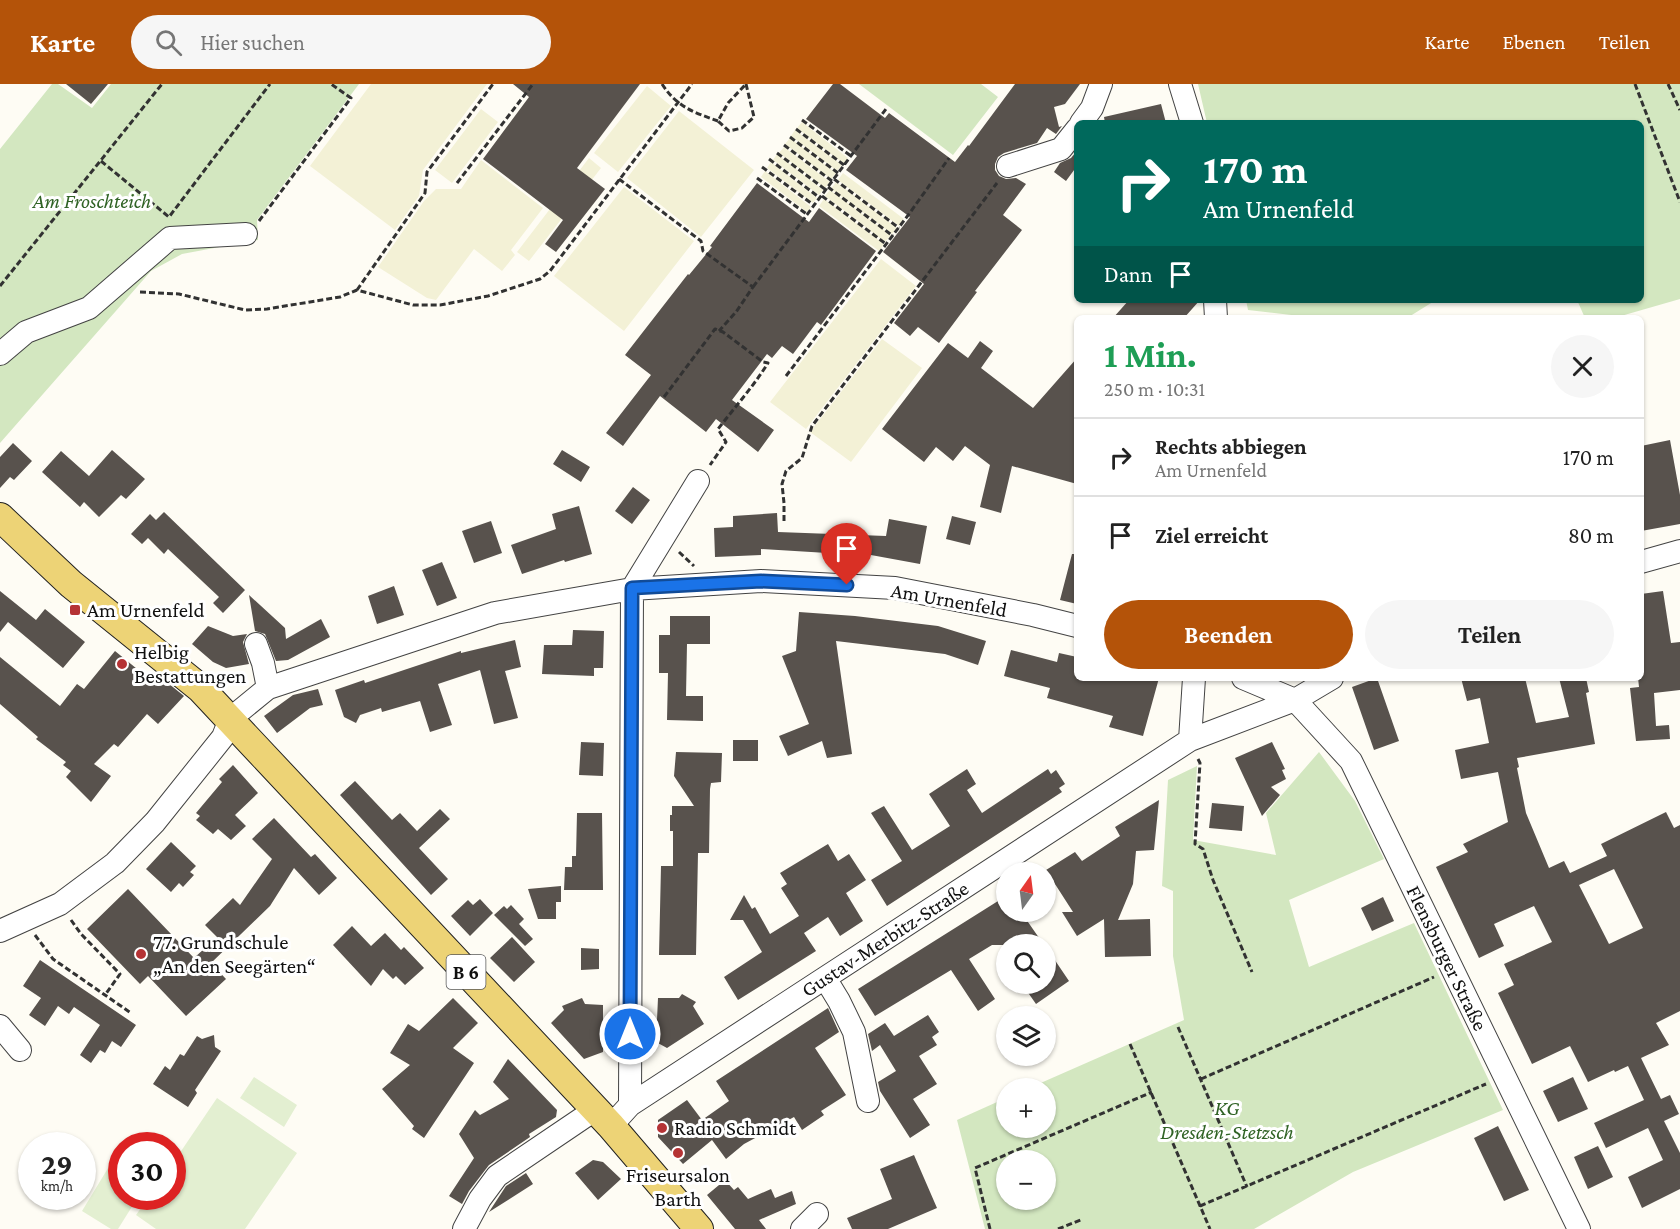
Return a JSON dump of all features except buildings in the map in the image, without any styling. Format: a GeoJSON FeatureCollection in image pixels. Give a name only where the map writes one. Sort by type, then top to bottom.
{"type":"FeatureCollection","features":[{"type":"Feature","properties":{"kind":"main road","name":"B 6"},"geometry":{"type":"LineString","coordinates":[[0,517],[71,584],[201,688],[604,1118],[699,1229]]}},
{"type":"Feature","properties":{"kind":"street"},"geometry":{"type":"LineString","coordinates":[[1083,120],[1092,108],[1101,84]]}},
{"type":"Feature","properties":{"kind":"street"},"geometry":{"type":"LineString","coordinates":[[1180,84],[1191,120]]}},
{"type":"Feature","properties":{"kind":"street"},"geometry":{"type":"LineString","coordinates":[[1008,166],[1061,149],[1074,133]]}},
{"type":"Feature","properties":{"kind":"street"},"geometry":{"type":"LineString","coordinates":[[0,354],[26,332],[89,308],[170,238],[246,234]]}},
{"type":"Feature","properties":{"kind":"street"},"geometry":{"type":"LineString","coordinates":[[630,1105],[632,588],[698,481]]}},
{"type":"Feature","properties":{"kind":"street"},"geometry":{"type":"LineString","coordinates":[[1644,561],[1680,551]]}},
{"type":"Feature","properties":{"kind":"street","name":"Am Urnenfeld"},"geometry":{"type":"LineString","coordinates":[[0,931],[60,904],[115,863],[154,822],[223,737],[230,719],[268,688],[495,613],[632,588],[761,581],[895,588],[1074,625]]}},
{"type":"Feature","properties":{"kind":"street"},"geometry":{"type":"LineString","coordinates":[[256,644],[268,688]]}},
{"type":"Feature","properties":{"kind":"street"},"geometry":{"type":"LineString","coordinates":[[1190,741],[1194,681]]}},
{"type":"Feature","properties":{"kind":"street"},"geometry":{"type":"LineString","coordinates":[[1250,681],[1295,700]]}},
{"type":"Feature","properties":{"kind":"street","name":"Gustav-Merbitz-Straße"},"geometry":{"type":"LineString","coordinates":[[464,1229],[480,1199],[497,1176],[630,1105],[1190,741],[1295,700],[1327,681]]}},
{"type":"Feature","properties":{"kind":"street","name":"Flensburger Straße"},"geometry":{"type":"LineString","coordinates":[[1295,700],[1351,761],[1579,1229]]}},
{"type":"Feature","properties":{"kind":"street"},"geometry":{"type":"LineString","coordinates":[[825,978],[854,1032],[868,1101]]}},
{"type":"Feature","properties":{"kind":"street"},"geometry":{"type":"LineString","coordinates":[[0,1026],[21,1050]]}},
{"type":"Feature","properties":{"kind":"path"},"geometry":{"type":"LineString","coordinates":[[0,286],[162,84]]}},
{"type":"Feature","properties":{"kind":"path"},"geometry":{"type":"LineString","coordinates":[[100,160],[169,217],[270,84]]}},
{"type":"Feature","properties":{"kind":"path"},"geometry":{"type":"LineString","coordinates":[[246,234],[255,226],[351,99],[330,84]]}},
{"type":"Feature","properties":{"kind":"path"},"geometry":{"type":"LineString","coordinates":[[115,286],[148,293],[179,294],[245,310],[267,309],[340,297],[357,290],[424,193],[427,172],[493,84]]}},
{"type":"Feature","properties":{"kind":"path"},"geometry":{"type":"LineString","coordinates":[[457,183],[533,84]]}},
{"type":"Feature","properties":{"kind":"path"},"geometry":{"type":"LineString","coordinates":[[662,84],[677,103],[688,111],[718,121],[729,131],[742,128],[754,117],[746,84]]}},
{"type":"Feature","properties":{"kind":"path"},"geometry":{"type":"LineString","coordinates":[[357,290],[412,305],[440,305],[488,296],[540,279],[550,271],[692,84]]}},
{"type":"Feature","properties":{"kind":"path"},"geometry":{"type":"LineString","coordinates":[[718,121],[728,103],[746,84]]}},
{"type":"Feature","properties":{"kind":"path"},"geometry":{"type":"LineString","coordinates":[[1635,84],[1680,202]]}},
{"type":"Feature","properties":{"kind":"path"},"geometry":{"type":"LineString","coordinates":[[1668,84],[1680,110]]}},
{"type":"Feature","properties":{"kind":"path"},"geometry":{"type":"LineString","coordinates":[[719,331],[736,312],[886,109]]}},
{"type":"Feature","properties":{"kind":"path"},"geometry":{"type":"LineString","coordinates":[[802,120],[851,156]]}},
{"type":"Feature","properties":{"kind":"path"},"geometry":{"type":"LineString","coordinates":[[796,129],[844,165]]}},
{"type":"Feature","properties":{"kind":"path"},"geometry":{"type":"LineString","coordinates":[[790,137],[838,173]]}},
{"type":"Feature","properties":{"kind":"path"},"geometry":{"type":"LineString","coordinates":[[784,145],[899,228]]}},
{"type":"Feature","properties":{"kind":"path"},"geometry":{"type":"LineString","coordinates":[[777,153],[893,236]]}},
{"type":"Feature","properties":{"kind":"path"},"geometry":{"type":"LineString","coordinates":[[786,376],[899,228],[949,158]]}},
{"type":"Feature","properties":{"kind":"path"},"geometry":{"type":"LineString","coordinates":[[769,159],[886,244]]}},
{"type":"Feature","properties":{"kind":"path"},"geometry":{"type":"LineString","coordinates":[[784,521],[782,484],[786,471],[801,458],[812,426],[1008,166]]}},
{"type":"Feature","properties":{"kind":"path"},"geometry":{"type":"LineString","coordinates":[[762,167],[814,206]]}},
{"type":"Feature","properties":{"kind":"path"},"geometry":{"type":"LineString","coordinates":[[757,177],[808,215]]}},
{"type":"Feature","properties":{"kind":"path"},"geometry":{"type":"LineString","coordinates":[[619,179],[701,241],[703,251],[753,287]]}},
{"type":"Feature","properties":{"kind":"path"},"geometry":{"type":"LineString","coordinates":[[664,397],[715,329],[763,362],[768,363],[754,385],[718,429],[726,442],[698,481]]}},
{"type":"Feature","properties":{"kind":"path"},"geometry":{"type":"LineString","coordinates":[[662,537],[695,567],[694,585]]}},
{"type":"Feature","properties":{"kind":"path"},"geometry":{"type":"LineString","coordinates":[[1190,741],[1200,763],[1195,844],[1203,849],[1213,880],[1252,972]]}},
{"type":"Feature","properties":{"kind":"path"},"geometry":{"type":"LineString","coordinates":[[60,904],[81,934],[120,974],[105,995]]}},
{"type":"Feature","properties":{"kind":"path"},"geometry":{"type":"LineString","coordinates":[[27,920],[53,959],[131,1013]]}},
{"type":"Feature","properties":{"kind":"path"},"geometry":{"type":"LineString","coordinates":[[1201,1079],[1452,969]]}},
{"type":"Feature","properties":{"kind":"path"},"geometry":{"type":"LineString","coordinates":[[1178,1027],[1247,1187]]}},
{"type":"Feature","properties":{"kind":"path"},"geometry":{"type":"LineString","coordinates":[[1130,1044],[1210,1229]]}},
{"type":"Feature","properties":{"kind":"path"},"geometry":{"type":"LineString","coordinates":[[1200,1206],[1504,1076]]}},
{"type":"Feature","properties":{"kind":"path"},"geometry":{"type":"LineString","coordinates":[[990,1229],[975,1168],[1152,1092]]}},
{"type":"Feature","properties":{"kind":"path"},"geometry":{"type":"LineString","coordinates":[[1058,1229],[1083,1219]]}},
{"type":"Feature","properties":{"kind":"shaded area"},"geometry":{"type":"Polygon","coordinates":[[[371,84],[487,84],[423,170],[419,196],[395,230],[310,166],[371,84]]]}},
{"type":"Feature","properties":{"kind":"shaded area"},"geometry":{"type":"Polygon","coordinates":[[[647,86],[671,106],[618,172],[594,153],[647,86]]]}},
{"type":"Feature","properties":{"kind":"shaded area"},"geometry":{"type":"Polygon","coordinates":[[[481,109],[498,122],[452,183],[435,170],[481,109]]]}},
{"type":"Feature","properties":{"kind":"shaded area"},"geometry":{"type":"Polygon","coordinates":[[[679,111],[754,170],[701,237],[627,178],[679,111]]]}},
{"type":"Feature","properties":{"kind":"shaded area"},"geometry":{"type":"Polygon","coordinates":[[[802,122],[848,158],[844,164],[797,128],[802,122]]]}},
{"type":"Feature","properties":{"kind":"shaded area"},"geometry":{"type":"Polygon","coordinates":[[[795,130],[842,165],[837,171],[791,136],[795,130]]]}},
{"type":"Feature","properties":{"kind":"shaded area"},"geometry":{"type":"Polygon","coordinates":[[[790,138],[836,173],[831,179],[785,144],[790,138]]]}},
{"type":"Feature","properties":{"kind":"shaded area"},"geometry":{"type":"Polygon","coordinates":[[[784,147],[830,182],[825,188],[779,153],[784,147]]]}},
{"type":"Feature","properties":{"kind":"shaded area"},"geometry":{"type":"Polygon","coordinates":[[[777,154],[823,190],[819,195],[773,160],[777,154]]]}},
{"type":"Feature","properties":{"kind":"shaded area"},"geometry":{"type":"Polygon","coordinates":[[[589,158],[601,168],[529,261],[517,252],[589,158]]]}},
{"type":"Feature","properties":{"kind":"shaded area"},"geometry":{"type":"Polygon","coordinates":[[[481,160],[543,208],[511,250],[515,255],[502,271],[474,249],[436,300],[427,298],[378,267],[424,201],[436,189],[461,189],[481,160]]]}},
{"type":"Feature","properties":{"kind":"shaded area"},"geometry":{"type":"Polygon","coordinates":[[[771,162],[817,198],[813,203],[767,168],[771,162]]]}},
{"type":"Feature","properties":{"kind":"shaded area"},"geometry":{"type":"Polygon","coordinates":[[[765,171],[811,207],[807,212],[761,177],[765,171]]]}},
{"type":"Feature","properties":{"kind":"shaded area"},"geometry":{"type":"Polygon","coordinates":[[[843,173],[904,219],[899,226],[838,180],[843,173]]]}},
{"type":"Feature","properties":{"kind":"shaded area"},"geometry":{"type":"Polygon","coordinates":[[[836,182],[897,228],[892,234],[831,189],[836,182]]]}},
{"type":"Feature","properties":{"kind":"shaded area"},"geometry":{"type":"Polygon","coordinates":[[[624,187],[694,241],[624,331],[554,276],[624,187]]]}},
{"type":"Feature","properties":{"kind":"shaded area"},"geometry":{"type":"Polygon","coordinates":[[[830,190],[891,235],[885,242],[825,196],[830,190]]]}},
{"type":"Feature","properties":{"kind":"shaded area"},"geometry":{"type":"Polygon","coordinates":[[[824,199],[884,244],[879,251],[819,206],[824,199]]]}},
{"type":"Feature","properties":{"kind":"shaded area"},"geometry":{"type":"Polygon","coordinates":[[[881,259],[916,286],[806,429],[770,402],[881,259]]]}},
{"type":"Feature","properties":{"kind":"shaded area"},"geometry":{"type":"Polygon","coordinates":[[[882,339],[922,368],[851,462],[810,432],[882,339]]]}},
{"type":"Feature","properties":{"kind":"green space","name":"Am Froschteich"},"geometry":{"type":"Polygon","coordinates":[[[52,84],[58,84],[92,108],[111,84],[359,84],[257,220],[258,240],[182,254],[151,271],[0,443],[0,149],[52,84]]]}},
{"type":"Feature","properties":{"kind":"green space"},"geometry":{"type":"Polygon","coordinates":[[[859,84],[981,84],[998,97],[953,155],[859,84]]]}},
{"type":"Feature","properties":{"kind":"green space"},"geometry":{"type":"Polygon","coordinates":[[[1198,84],[1680,84],[1680,299],[1624,315],[1584,315],[1578,303],[1644,303],[1644,120],[1206,120],[1198,84]]]}},
{"type":"Feature","properties":{"kind":"green space"},"geometry":{"type":"Polygon","coordinates":[[[1247,303],[1431,303],[1412,315],[1291,315],[1248,310],[1247,303]]]}},
{"type":"Feature","properties":{"kind":"green space","name":"KG Dresden-Stetzsch"},"geometry":{"type":"Polygon","coordinates":[[[1319,752],[1355,801],[1384,859],[1289,900],[1309,967],[1414,923],[1503,1110],[1353,1172],[1254,1229],[985,1229],[957,1120],[996,1102],[996,1138],[1056,1138],[1056,1078],[1052,1078],[1184,1020],[1173,956],[1173,891],[1162,886],[1168,780],[1197,766],[1193,840],[1276,855],[1266,813],[1319,752]]]}},
{"type":"Feature","properties":{"kind":"green space"},"geometry":{"type":"Polygon","coordinates":[[[254,1077],[297,1105],[284,1127],[240,1098],[254,1077]]]}},
{"type":"Feature","properties":{"kind":"green space"},"geometry":{"type":"Polygon","coordinates":[[[217,1098],[297,1153],[245,1229],[156,1229],[136,1215],[140,1210],[186,1210],[186,1144],[217,1098]]]}},
{"type":"Feature","properties":{"kind":"green space"},"geometry":{"type":"Polygon","coordinates":[[[108,1168],[108,1210],[130,1210],[118,1229],[111,1229],[82,1211],[96,1210],[96,1188],[108,1168]]]}},
{"type":"Feature","properties":{"kind":"place","name":"Am Urnenfeld"},"geometry":{"type":"Point","coordinates":[75,610]}},
{"type":"Feature","properties":{"kind":"place","name":"Helbig Bestattungen"},"geometry":{"type":"Point","coordinates":[122,664]}},
{"type":"Feature","properties":{"kind":"place","name":"77. Grundschule „An den Seegärten“"},"geometry":{"type":"Point","coordinates":[141,954]}},
{"type":"Feature","properties":{"kind":"place","name":"Radio Schmidt"},"geometry":{"type":"Point","coordinates":[662,1128]}},
{"type":"Feature","properties":{"kind":"place","name":"Friseursalon Barth"},"geometry":{"type":"Point","coordinates":[678,1153]}},
{"type":"Feature","properties":{"kind":"route"},"geometry":{"type":"LineString","coordinates":[[630,1034],[632,588],[761,581],[847,585]]}}]}
